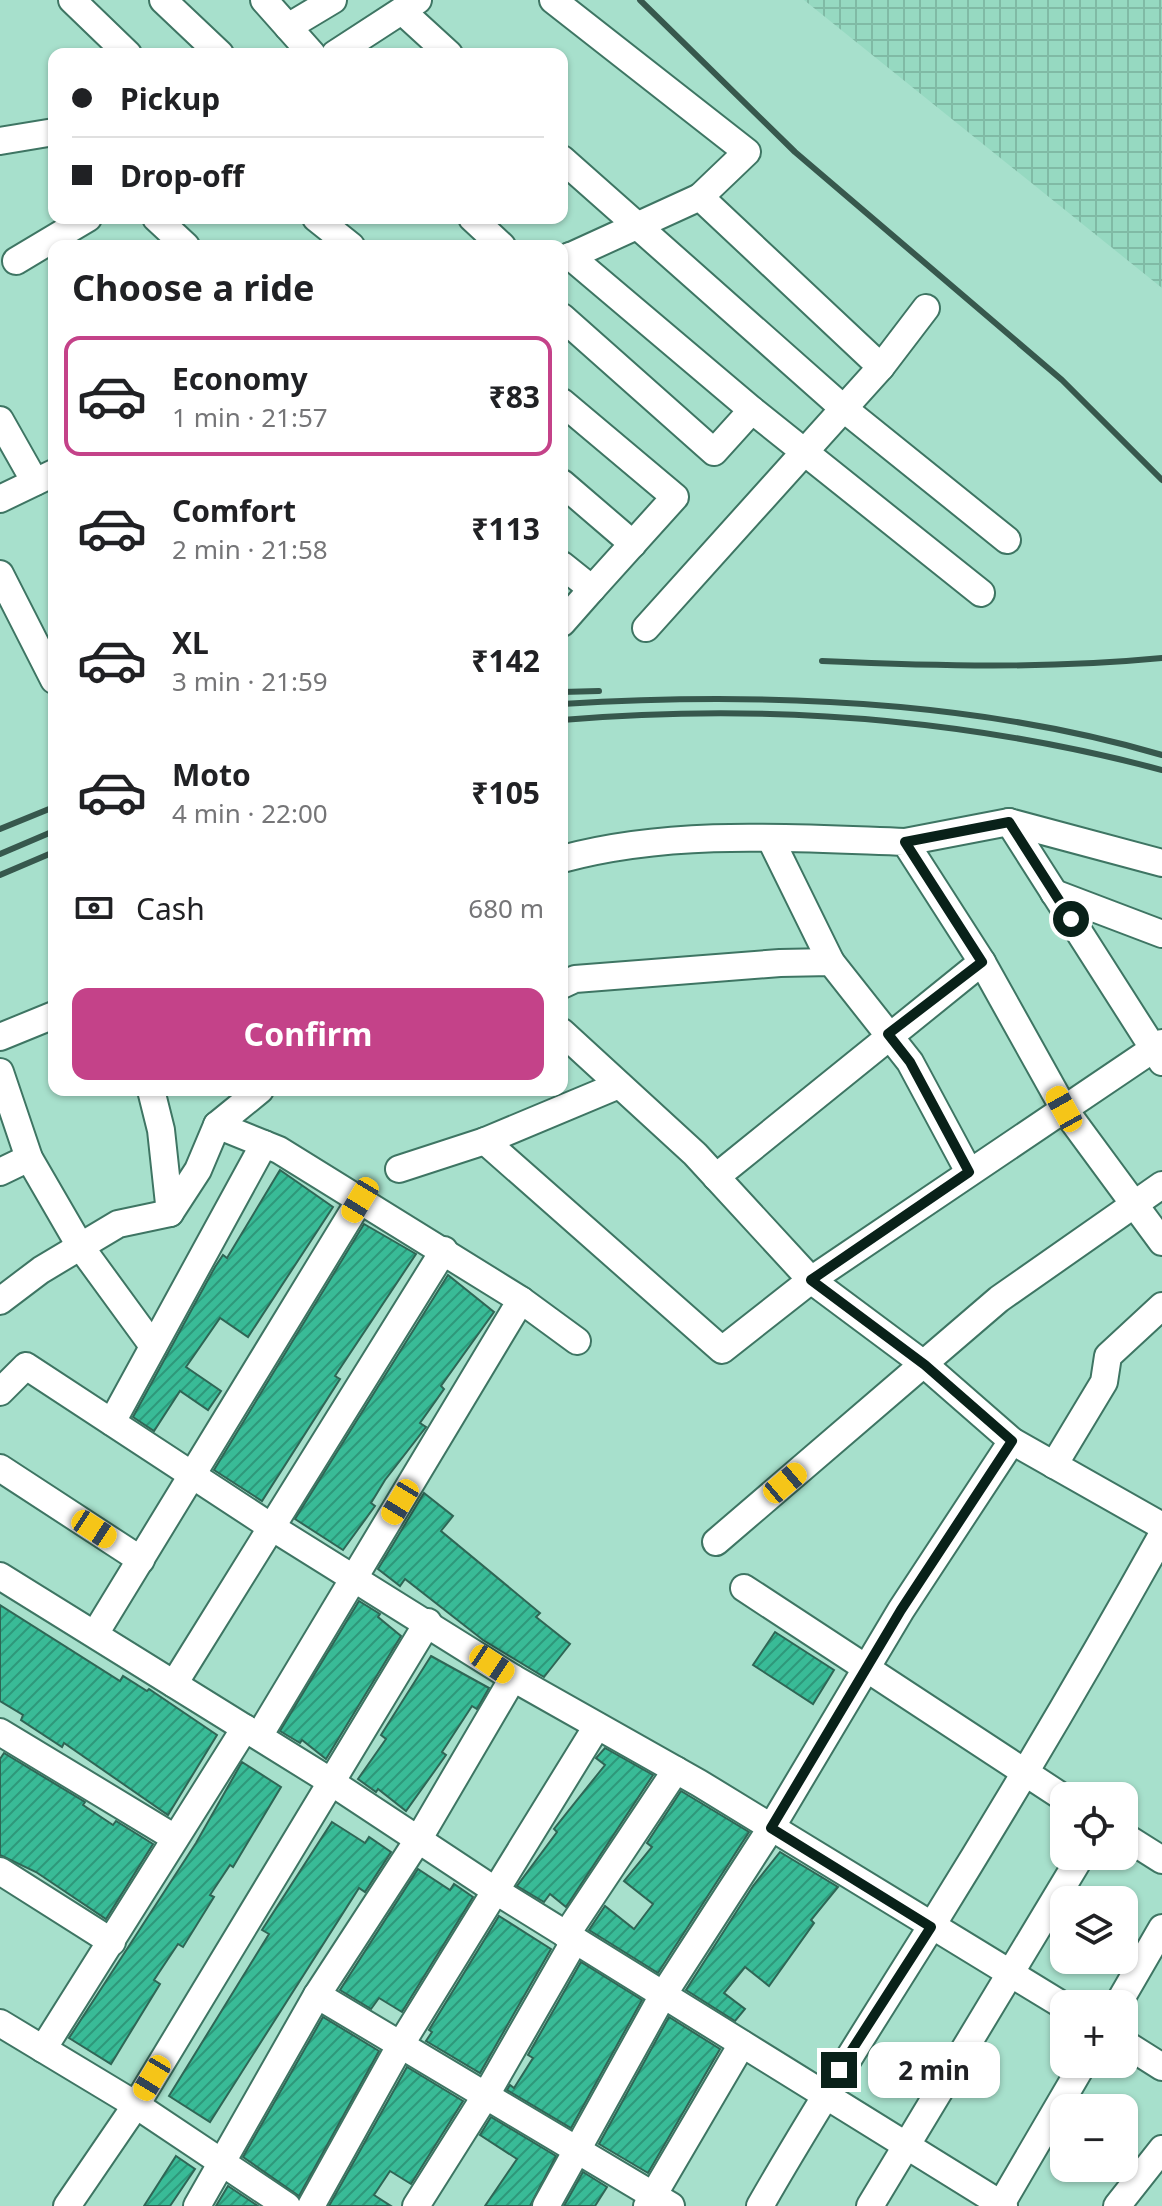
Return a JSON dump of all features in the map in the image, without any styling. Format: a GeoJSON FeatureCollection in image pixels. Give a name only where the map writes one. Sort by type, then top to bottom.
{"type":"FeatureCollection","features":[{"type":"Feature","properties":{"kind":"street"},"geometry":{"type":"LineString","coordinates":[[72,0],[122,48]]}},
{"type":"Feature","properties":{"kind":"street"},"geometry":{"type":"LineString","coordinates":[[163,0],[214,48]]}},
{"type":"Feature","properties":{"kind":"street"},"geometry":{"type":"LineString","coordinates":[[264,0],[307,48]]}},
{"type":"Feature","properties":{"kind":"street"},"geometry":{"type":"LineString","coordinates":[[288,27],[333,0]]}},
{"type":"Feature","properties":{"kind":"street"},"geometry":{"type":"LineString","coordinates":[[553,0],[747,152],[700,197],[568,257]]}},
{"type":"Feature","properties":{"kind":"street"},"geometry":{"type":"LineString","coordinates":[[344,48],[410,5],[444,48]]}},
{"type":"Feature","properties":{"kind":"street"},"geometry":{"type":"LineString","coordinates":[[0,141],[48,133]]}},
{"type":"Feature","properties":{"kind":"street"},"geometry":{"type":"LineString","coordinates":[[568,165],[634,227],[843,408],[1007,540]]}},
{"type":"Feature","properties":{"kind":"street"},"geometry":{"type":"LineString","coordinates":[[700,197],[881,367]]}},
{"type":"Feature","properties":{"kind":"street"},"geometry":{"type":"LineString","coordinates":[[51,240],[78,224]]}},
{"type":"Feature","properties":{"kind":"street"},"geometry":{"type":"LineString","coordinates":[[162,224],[180,240]]}},
{"type":"Feature","properties":{"kind":"street"},"geometry":{"type":"LineString","coordinates":[[324,224],[344,240]]}},
{"type":"Feature","properties":{"kind":"street"},"geometry":{"type":"LineString","coordinates":[[478,224],[496,240]]}},
{"type":"Feature","properties":{"kind":"street"},"geometry":{"type":"LineString","coordinates":[[16,261],[48,242]]}},
{"type":"Feature","properties":{"kind":"street"},"geometry":{"type":"LineString","coordinates":[[568,260],[981,593]]}},
{"type":"Feature","properties":{"kind":"street"},"geometry":{"type":"LineString","coordinates":[[646,628],[881,367],[926,308]]}},
{"type":"Feature","properties":{"kind":"street"},"geometry":{"type":"LineString","coordinates":[[568,322],[714,452],[752,410]]}},
{"type":"Feature","properties":{"kind":"street"},"geometry":{"type":"LineString","coordinates":[[568,407],[675,497],[568,616]]}},
{"type":"Feature","properties":{"kind":"street"},"geometry":{"type":"LineString","coordinates":[[0,420],[45,478],[0,499]]}},
{"type":"Feature","properties":{"kind":"street"},"geometry":{"type":"LineString","coordinates":[[568,488],[633,544]]}},
{"type":"Feature","properties":{"kind":"street"},"geometry":{"type":"LineString","coordinates":[[568,570],[592,589]]}},
{"type":"Feature","properties":{"kind":"street"},"geometry":{"type":"LineString","coordinates":[[0,574],[48,668]]}},
{"type":"Feature","properties":{"kind":"street"},"geometry":{"type":"LineString","coordinates":[[485,1141],[722,1350],[811,1280],[969,1172],[1064,1109],[1159,1052],[1009,822]]}},
{"type":"Feature","properties":{"kind":"street"},"geometry":{"type":"LineString","coordinates":[[568,857],[610,846],[770,838],[905,842],[1009,822],[1162,863]]}},
{"type":"Feature","properties":{"kind":"street"},"geometry":{"type":"LineString","coordinates":[[770,838],[831,962],[910,1062],[969,1172]]}},
{"type":"Feature","properties":{"kind":"street"},"geometry":{"type":"LineString","coordinates":[[905,842],[982,962],[1064,1109],[1162,1242]]}},
{"type":"Feature","properties":{"kind":"street"},"geometry":{"type":"LineString","coordinates":[[1054,893],[1162,934]]}},
{"type":"Feature","properties":{"kind":"street"},"geometry":{"type":"LineString","coordinates":[[568,982],[575,979],[780,963],[831,962]]}},
{"type":"Feature","properties":{"kind":"street"},"geometry":{"type":"LineString","coordinates":[[716,1177],[888,1034],[982,962]]}},
{"type":"Feature","properties":{"kind":"street"},"geometry":{"type":"LineString","coordinates":[[0,1037],[48,1017]]}},
{"type":"Feature","properties":{"kind":"street"},"geometry":{"type":"LineString","coordinates":[[568,1038],[716,1177],[811,1280],[925,1365],[1012,1441],[1162,1526]]}},
{"type":"Feature","properties":{"kind":"street"},"geometry":{"type":"LineString","coordinates":[[0,1072],[29,1158],[80,1246],[153,1346]]}},
{"type":"Feature","properties":{"kind":"street"},"geometry":{"type":"LineString","coordinates":[[399,1169],[485,1141],[619,1085]]}},
{"type":"Feature","properties":{"kind":"street"},"geometry":{"type":"LineString","coordinates":[[152,1096],[161,1130],[170,1213]]}},
{"type":"Feature","properties":{"kind":"street"},"geometry":{"type":"LineString","coordinates":[[0,1301],[118,1224],[170,1213],[198,1170],[217,1125],[253,1096]]}},
{"type":"Feature","properties":{"kind":"street"},"geometry":{"type":"LineString","coordinates":[[217,1125],[264,1144],[444,1250],[577,1341]]}},
{"type":"Feature","properties":{"kind":"street"},"geometry":{"type":"LineString","coordinates":[[112,1422],[264,1144]]}},
{"type":"Feature","properties":{"kind":"street"},"geometry":{"type":"LineString","coordinates":[[0,1172],[29,1158]]}},
{"type":"Feature","properties":{"kind":"street"},"geometry":{"type":"LineString","coordinates":[[716,1542],[999,1299],[1162,1185]]}},
{"type":"Feature","properties":{"kind":"street"},"geometry":{"type":"LineString","coordinates":[[95,1634],[360,1200]]}},
{"type":"Feature","properties":{"kind":"street"},"geometry":{"type":"LineString","coordinates":[[174,1684],[444,1250]]}},
{"type":"Feature","properties":{"kind":"street"},"geometry":{"type":"LineString","coordinates":[[43,2049],[175,1838],[252,1732],[355,1578],[521,1300]]}},
{"type":"Feature","properties":{"kind":"street"},"geometry":{"type":"LineString","coordinates":[[1054,1465],[1104,1382],[1107,1360],[1112,1351],[1162,1306]]}},
{"type":"Feature","properties":{"kind":"street"},"geometry":{"type":"LineString","coordinates":[[0,1392],[26,1366],[273,1528],[428,1622],[513,1678],[676,1770],[1050,1998]]}},
{"type":"Feature","properties":{"kind":"street"},"geometry":{"type":"LineString","coordinates":[[546,2206],[663,1995],[771,1828],[865,1669],[1012,1441]]}},
{"type":"Feature","properties":{"kind":"street"},"geometry":{"type":"LineString","coordinates":[[0,1468],[141,1560]]}},
{"type":"Feature","properties":{"kind":"street"},"geometry":{"type":"LineString","coordinates":[[760,2206],[823,2094],[931,1927],[1162,1535]]}},
{"type":"Feature","properties":{"kind":"street"},"geometry":{"type":"LineString","coordinates":[[0,1576],[252,1732],[496,1891],[1001,2205],[1075,2078]]}},
{"type":"Feature","properties":{"kind":"street"},"geometry":{"type":"LineString","coordinates":[[744,1588],[1050,1789]]}},
{"type":"Feature","properties":{"kind":"street"},"geometry":{"type":"LineString","coordinates":[[67,2206],[136,2105],[428,1622]]}},
{"type":"Feature","properties":{"kind":"street"},"geometry":{"type":"LineString","coordinates":[[197,2206],[317,1995],[418,1840],[513,1678]]}},
{"type":"Feature","properties":{"kind":"street"},"geometry":{"type":"LineString","coordinates":[[311,2206],[401,2044],[597,1726]]}},
{"type":"Feature","properties":{"kind":"street"},"geometry":{"type":"LineString","coordinates":[[0,1732],[175,1838]]}},
{"type":"Feature","properties":{"kind":"street"},"geometry":{"type":"LineString","coordinates":[[416,2206],[486,2095],[571,1938],[676,1770]]}},
{"type":"Feature","properties":{"kind":"street"},"geometry":{"type":"LineString","coordinates":[[1138,1845],[1162,1860]]}},
{"type":"Feature","properties":{"kind":"street"},"geometry":{"type":"LineString","coordinates":[[870,2206],[1072,1870]]}},
{"type":"Feature","properties":{"kind":"street"},"geometry":{"type":"LineString","coordinates":[[0,1871],[112,1942]]}},
{"type":"Feature","properties":{"kind":"street"},"geometry":{"type":"LineString","coordinates":[[1126,1990],[1162,1928]]}},
{"type":"Feature","properties":{"kind":"street"},"geometry":{"type":"LineString","coordinates":[[317,1995],[578,2150],[657,2202],[742,2044]]}},
{"type":"Feature","properties":{"kind":"street"},"geometry":{"type":"LineString","coordinates":[[0,2023],[136,2105],[287,2206]]}},
{"type":"Feature","properties":{"kind":"street"},"geometry":{"type":"LineString","coordinates":[[1138,2052],[1162,2067]]}},
{"type":"Feature","properties":{"kind":"street"},"geometry":{"type":"LineString","coordinates":[[1117,2206],[1162,2149]]}},
{"type":"Feature","properties":{"kind":"shaded area"},"geometry":{"type":"Polygon","coordinates":[[[804,0],[1162,0],[1162,288],[804,0]]]}},
{"type":"Feature","properties":{"kind":"building"},"geometry":{"type":"Polygon","coordinates":[[[280,1170],[333,1207],[248,1337],[220,1318],[186,1367],[221,1391],[208,1410],[180,1391],[154,1431],[133,1417],[215,1267],[223,1255],[227,1258],[280,1170]]]}},
{"type":"Feature","properties":{"kind":"building"},"geometry":{"type":"Polygon","coordinates":[[[364,1224],[416,1254],[335,1376],[340,1379],[262,1501],[214,1470],[364,1224]]]}},
{"type":"Feature","properties":{"kind":"building"},"geometry":{"type":"Polygon","coordinates":[[[448,1275],[494,1312],[441,1386],[444,1389],[420,1423],[426,1427],[385,1480],[371,1503],[375,1506],[343,1550],[295,1519],[448,1275]]]}},
{"type":"Feature","properties":{"kind":"building"},"geometry":{"type":"Polygon","coordinates":[[[424,1493],[453,1516],[441,1531],[540,1613],[536,1617],[570,1644],[544,1677],[483,1640],[405,1579],[400,1586],[378,1569],[424,1493]]]}},
{"type":"Feature","properties":{"kind":"building"},"geometry":{"type":"Polygon","coordinates":[[[359,1601],[380,1614],[378,1617],[401,1636],[326,1759],[302,1740],[300,1743],[280,1731],[359,1601]]]}},
{"type":"Feature","properties":{"kind":"building"},"geometry":{"type":"Polygon","coordinates":[[[0,1605],[120,1681],[123,1676],[147,1691],[149,1689],[217,1735],[168,1815],[64,1743],[62,1747],[21,1720],[23,1715],[0,1701],[0,1605]]]}},
{"type":"Feature","properties":{"kind":"building"},"geometry":{"type":"Polygon","coordinates":[[[775,1632],[834,1670],[813,1704],[753,1665],[775,1632]]]}},
{"type":"Feature","properties":{"kind":"building"},"geometry":{"type":"Polygon","coordinates":[[[431,1656],[489,1688],[477,1709],[472,1706],[442,1752],[446,1755],[406,1811],[378,1789],[376,1792],[358,1779],[386,1739],[381,1735],[431,1656]]]}},
{"type":"Feature","properties":{"kind":"building"},"geometry":{"type":"Polygon","coordinates":[[[605,1748],[653,1775],[566,1907],[550,1894],[544,1902],[517,1886],[557,1832],[554,1829],[605,1765],[596,1758],[605,1748]]]}},
{"type":"Feature","properties":{"kind":"building"},"geometry":{"type":"Polygon","coordinates":[[[4,1753],[85,1802],[83,1805],[113,1825],[116,1821],[153,1844],[106,1919],[36,1872],[0,1855],[0,1759],[4,1753]]]}},
{"type":"Feature","properties":{"kind":"building"},"geometry":{"type":"Polygon","coordinates":[[[242,1762],[281,1787],[233,1867],[230,1865],[210,1895],[214,1897],[183,1947],[178,1944],[154,1980],[160,1984],[111,2064],[69,2038],[196,1843],[242,1762]]]}},
{"type":"Feature","properties":{"kind":"building"},"geometry":{"type":"Polygon","coordinates":[[[681,1791],[749,1832],[658,1973],[589,1930],[605,1906],[634,1929],[653,1904],[624,1881],[652,1847],[647,1843],[681,1791]]]}},
{"type":"Feature","properties":{"kind":"building"},"geometry":{"type":"Polygon","coordinates":[[[332,1822],[365,1843],[369,1837],[391,1852],[365,1892],[359,1888],[210,2122],[169,2096],[269,1934],[262,1930],[332,1822]]]}},
{"type":"Feature","properties":{"kind":"building"},"geometry":{"type":"Polygon","coordinates":[[[780,1852],[838,1887],[811,1920],[814,1923],[769,1986],[745,1967],[724,1993],[745,2009],[735,2021],[686,1990],[753,1886],[780,1852]]]}},
{"type":"Feature","properties":{"kind":"building"},"geometry":{"type":"Polygon","coordinates":[[[418,1869],[450,1890],[454,1884],[473,1897],[402,2012],[379,1998],[371,2009],[340,1990],[418,1869]]]}},
{"type":"Feature","properties":{"kind":"building"},"geometry":{"type":"Polygon","coordinates":[[[499,1916],[551,1949],[480,2073],[426,2041],[432,2032],[429,2030],[499,1916]]]}},
{"type":"Feature","properties":{"kind":"building"},"geometry":{"type":"Polygon","coordinates":[[[581,1962],[642,2000],[571,2128],[507,2090],[510,2085],[514,2088],[533,2058],[528,2055],[581,1962]]]}},
{"type":"Feature","properties":{"kind":"building"},"geometry":{"type":"Polygon","coordinates":[[[323,2017],[379,2051],[299,2196],[243,2157],[323,2017]]]}},
{"type":"Feature","properties":{"kind":"building"},"geometry":{"type":"Polygon","coordinates":[[[669,2017],[720,2049],[648,2173],[599,2144],[669,2017]]]}},
{"type":"Feature","properties":{"kind":"building"},"geometry":{"type":"Polygon","coordinates":[[[407,2067],[463,2101],[411,2184],[390,2171],[374,2195],[391,2206],[329,2206],[407,2067]]]}},
{"type":"Feature","properties":{"kind":"building"},"geometry":{"type":"Polygon","coordinates":[[[491,2117],[556,2156],[530,2206],[485,2206],[517,2159],[480,2135],[491,2117]]]}},
{"type":"Feature","properties":{"kind":"building"},"geometry":{"type":"Polygon","coordinates":[[[176,2156],[195,2169],[170,2206],[144,2206],[176,2156]]]}},
{"type":"Feature","properties":{"kind":"building"},"geometry":{"type":"Polygon","coordinates":[[[583,2172],[607,2187],[595,2206],[564,2206],[583,2172]]]}},
{"type":"Feature","properties":{"kind":"building"},"geometry":{"type":"Polygon","coordinates":[[[228,2186],[258,2206],[216,2206],[228,2186]]]}},
{"type":"Feature","properties":{"kind":"railway"},"geometry":{"type":"LineString","coordinates":[[640,0],[795,152],[1062,380],[1162,480]]}},
{"type":"Feature","properties":{"kind":"railway"},"geometry":{"type":"LineString","coordinates":[[822,661],[992,666],[1162,658]]}},
{"type":"Feature","properties":{"kind":"railway"},"geometry":{"type":"LineString","coordinates":[[568,692],[599,691]]}},
{"type":"Feature","properties":{"kind":"railway"},"geometry":{"type":"LineString","coordinates":[[568,704],[712,699],[865,704],[1016,722],[1090,736],[1162,755]]}},
{"type":"Feature","properties":{"kind":"railway"},"geometry":{"type":"LineString","coordinates":[[568,720],[713,713],[864,719],[1014,738],[1162,770]]}},
{"type":"Feature","properties":{"kind":"railway"},"geometry":{"type":"LineString","coordinates":[[0,829],[48,809]]}},
{"type":"Feature","properties":{"kind":"railway"},"geometry":{"type":"LineString","coordinates":[[0,854],[48,834]]}},
{"type":"Feature","properties":{"kind":"railway"},"geometry":{"type":"LineString","coordinates":[[0,875],[48,855]]}},
{"type":"Feature","properties":{"kind":"route"},"geometry":{"type":"LineString","coordinates":[[839,2070],[931,1927],[771,1828],[901,1610],[1012,1441],[925,1365],[811,1280],[969,1172],[910,1062],[888,1034],[982,962],[905,842],[1009,822],[1071,919]]}}]}
